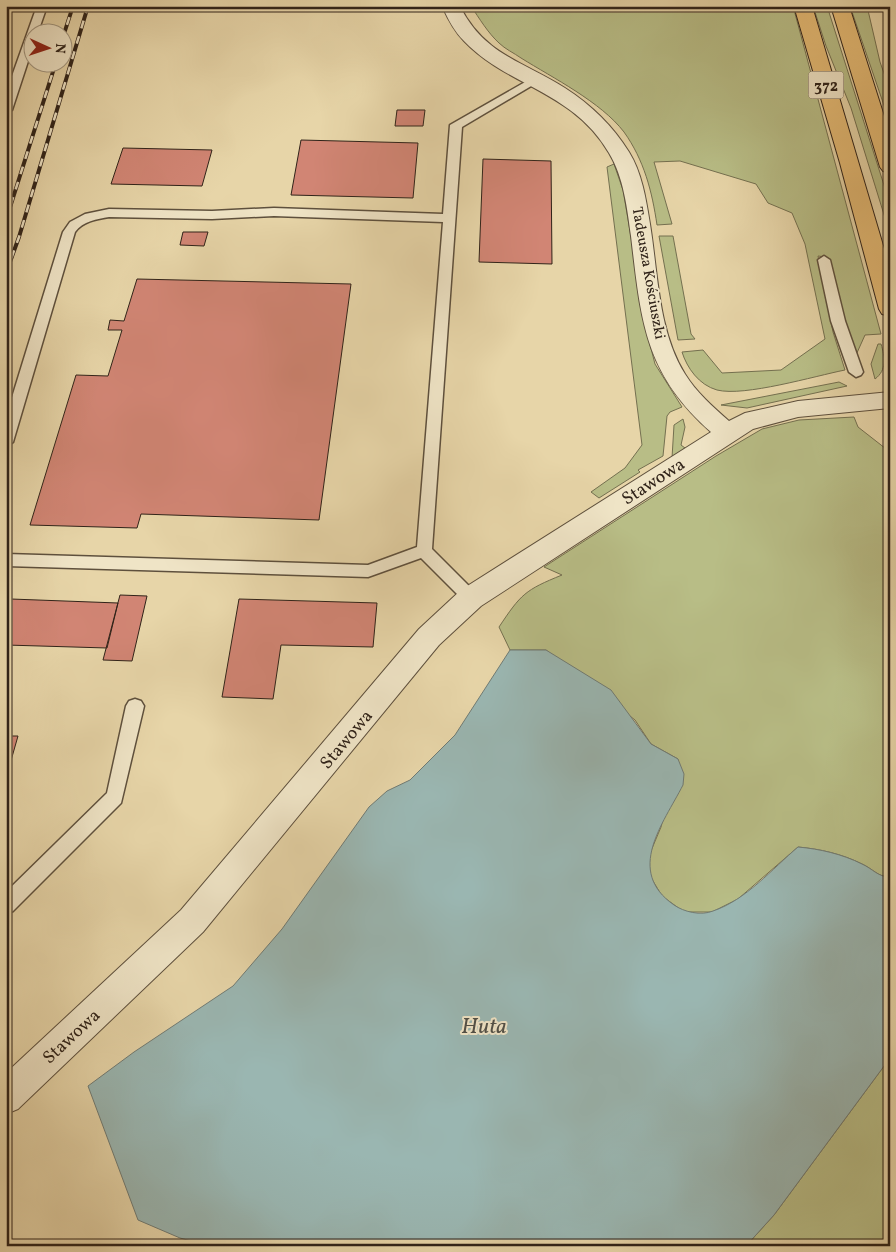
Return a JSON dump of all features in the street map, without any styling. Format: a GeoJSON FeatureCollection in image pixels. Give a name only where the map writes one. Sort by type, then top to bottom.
{"type":"FeatureCollection","features":[{"type":"Feature","properties":{"kind":"main road","name":"372"},"geometry":{"type":"LineString","coordinates":[[803,6],[850,163],[890,309]]}},
{"type":"Feature","properties":{"kind":"main road","name":"372"},"geometry":{"type":"LineString","coordinates":[[840,6],[890,166]]}},
{"type":"Feature","properties":{"kind":"street","name":"Tadeusza Kościuszki"},"geometry":{"type":"LineString","coordinates":[[451,6],[476,44],[498,60],[558,92],[592,118],[619,152],[635,192],[651,302],[662,347],[672,372],[686,393],[698,408],[727,432]]}},
{"type":"Feature","properties":{"kind":"street"},"geometry":{"type":"LineString","coordinates":[[727,432],[745,422],[798,409],[890,400]]}},
{"type":"Feature","properties":{"kind":"street","name":"Stawowa"},"geometry":{"type":"LineString","coordinates":[[6,1097],[192,921],[430,637],[471,598],[654,482],[727,432]]}},
{"type":"Feature","properties":{"kind":"lane"},"geometry":{"type":"LineString","coordinates":[[37,22],[42,6]]}},
{"type":"Feature","properties":{"kind":"lane"},"geometry":{"type":"LineString","coordinates":[[6,110],[22,65]]}},
{"type":"Feature","properties":{"kind":"lane"},"geometry":{"type":"LineString","coordinates":[[471,598],[424,551],[456,125],[534,80]]}},
{"type":"Feature","properties":{"kind":"lane"},"geometry":{"type":"LineString","coordinates":[[6,442],[69,232],[74,225],[89,216],[110,213],[220,215],[274,212],[448,218]]}},
{"type":"Feature","properties":{"kind":"lane"},"geometry":{"type":"LineString","coordinates":[[824,260],[838,321],[856,372]]}},
{"type":"Feature","properties":{"kind":"lane"},"geometry":{"type":"LineString","coordinates":[[6,560],[368,571],[424,551]]}},
{"type":"Feature","properties":{"kind":"lane"},"geometry":{"type":"LineString","coordinates":[[6,905],[115,796],[135,706]]}},
{"type":"Feature","properties":{"kind":"green space"},"geometry":{"type":"Polygon","coordinates":[[[471,6],[793,6],[881,334],[865,335],[856,355],[843,321],[826,257],[818,256],[833,332],[845,370],[744,391],[717,390],[699,380],[687,364],[682,352],[703,350],[722,373],[781,370],[825,339],[805,244],[792,213],[768,203],[756,184],[680,161],[654,162],[672,224],[657,225],[653,200],[646,176],[637,154],[624,132],[603,111],[576,91],[501,45],[487,30],[471,6]]]}},
{"type":"Feature","properties":{"kind":"green space"},"geometry":{"type":"Polygon","coordinates":[[[813,6],[827,6],[890,204],[890,234],[851,108],[826,46],[813,6]]]}},
{"type":"Feature","properties":{"kind":"green space"},"geometry":{"type":"Polygon","coordinates":[[[850,6],[867,6],[880,62],[890,90],[890,123],[850,6]]]}},
{"type":"Feature","properties":{"kind":"green space"},"geometry":{"type":"Polygon","coordinates":[[[614,164],[623,190],[648,337],[655,364],[682,407],[670,412],[667,416],[663,456],[638,470],[640,472],[599,498],[591,492],[625,468],[642,445],[607,167],[614,164]]]}},
{"type":"Feature","properties":{"kind":"green space"},"geometry":{"type":"Polygon","coordinates":[[[659,236],[673,236],[691,334],[695,339],[678,340],[659,236]]]}},
{"type":"Feature","properties":{"kind":"green space"},"geometry":{"type":"Polygon","coordinates":[[[878,344],[881,344],[884,363],[882,372],[875,379],[871,364],[878,344]]]}},
{"type":"Feature","properties":{"kind":"green space"},"geometry":{"type":"Polygon","coordinates":[[[839,382],[847,386],[747,408],[721,405],[839,382]]]}},
{"type":"Feature","properties":{"kind":"green space"},"geometry":{"type":"Polygon","coordinates":[[[854,417],[858,427],[890,452],[890,877],[882,876],[854,860],[839,855],[798,847],[738,899],[712,912],[684,912],[662,896],[650,876],[648,858],[661,827],[678,759],[651,744],[635,720],[546,650],[510,650],[499,627],[525,594],[562,575],[544,567],[716,456],[762,429],[799,420],[854,417]]]}},
{"type":"Feature","properties":{"kind":"green space"},"geometry":{"type":"Polygon","coordinates":[[[683,419],[685,427],[681,445],[685,448],[672,458],[674,425],[683,419]]]}},
{"type":"Feature","properties":{"kind":"green space"},"geometry":{"type":"Polygon","coordinates":[[[890,1058],[890,1246],[746,1246],[774,1215],[890,1058]]]}},
{"type":"Feature","properties":{"kind":"water","name":"Huta"},"geometry":{"type":"Polygon","coordinates":[[[510,650],[546,650],[611,690],[651,744],[678,759],[684,774],[683,785],[658,831],[650,862],[652,877],[659,892],[674,905],[688,911],[703,913],[725,906],[748,892],[798,847],[839,855],[854,860],[882,876],[890,877],[890,1058],[774,1215],[746,1246],[210,1246],[180,1238],[138,1220],[88,1086],[134,1052],[233,986],[282,929],[369,807],[387,791],[410,780],[455,735],[510,650]]]}},
{"type":"Feature","properties":{"kind":"building"},"geometry":{"type":"Polygon","coordinates":[[[397,110],[425,110],[423,126],[395,126],[397,110]]]}},
{"type":"Feature","properties":{"kind":"building"},"geometry":{"type":"Polygon","coordinates":[[[301,140],[418,143],[413,198],[291,195],[301,140]]]}},
{"type":"Feature","properties":{"kind":"building"},"geometry":{"type":"Polygon","coordinates":[[[123,148],[212,150],[202,186],[111,184],[123,148]]]}},
{"type":"Feature","properties":{"kind":"building"},"geometry":{"type":"Polygon","coordinates":[[[483,159],[551,161],[552,264],[479,262],[483,159]]]}},
{"type":"Feature","properties":{"kind":"building"},"geometry":{"type":"Polygon","coordinates":[[[183,232],[208,232],[204,246],[180,245],[183,232]]]}},
{"type":"Feature","properties":{"kind":"building"},"geometry":{"type":"Polygon","coordinates":[[[137,279],[351,284],[319,520],[141,514],[137,528],[30,525],[76,375],[108,376],[122,330],[108,330],[110,320],[124,321],[137,279]]]}},
{"type":"Feature","properties":{"kind":"building"},"geometry":{"type":"Polygon","coordinates":[[[120,595],[147,596],[132,661],[103,660],[120,595]]]}},
{"type":"Feature","properties":{"kind":"building"},"geometry":{"type":"Polygon","coordinates":[[[11,599],[118,603],[107,648],[6,645],[6,615],[11,599]]]}},
{"type":"Feature","properties":{"kind":"building"},"geometry":{"type":"Polygon","coordinates":[[[239,599],[377,603],[373,647],[281,645],[273,699],[222,697],[239,599]]]}},
{"type":"Feature","properties":{"kind":"building"},"geometry":{"type":"Polygon","coordinates":[[[6,736],[18,736],[6,778],[6,736]]]}},
{"type":"Feature","properties":{"kind":"railway"},"geometry":{"type":"LineString","coordinates":[[68,22],[73,6]]}},
{"type":"Feature","properties":{"kind":"railway"},"geometry":{"type":"LineString","coordinates":[[6,273],[19,237],[88,6]]}},
{"type":"Feature","properties":{"kind":"railway"},"geometry":{"type":"LineString","coordinates":[[6,220],[53,72]]}}]}
